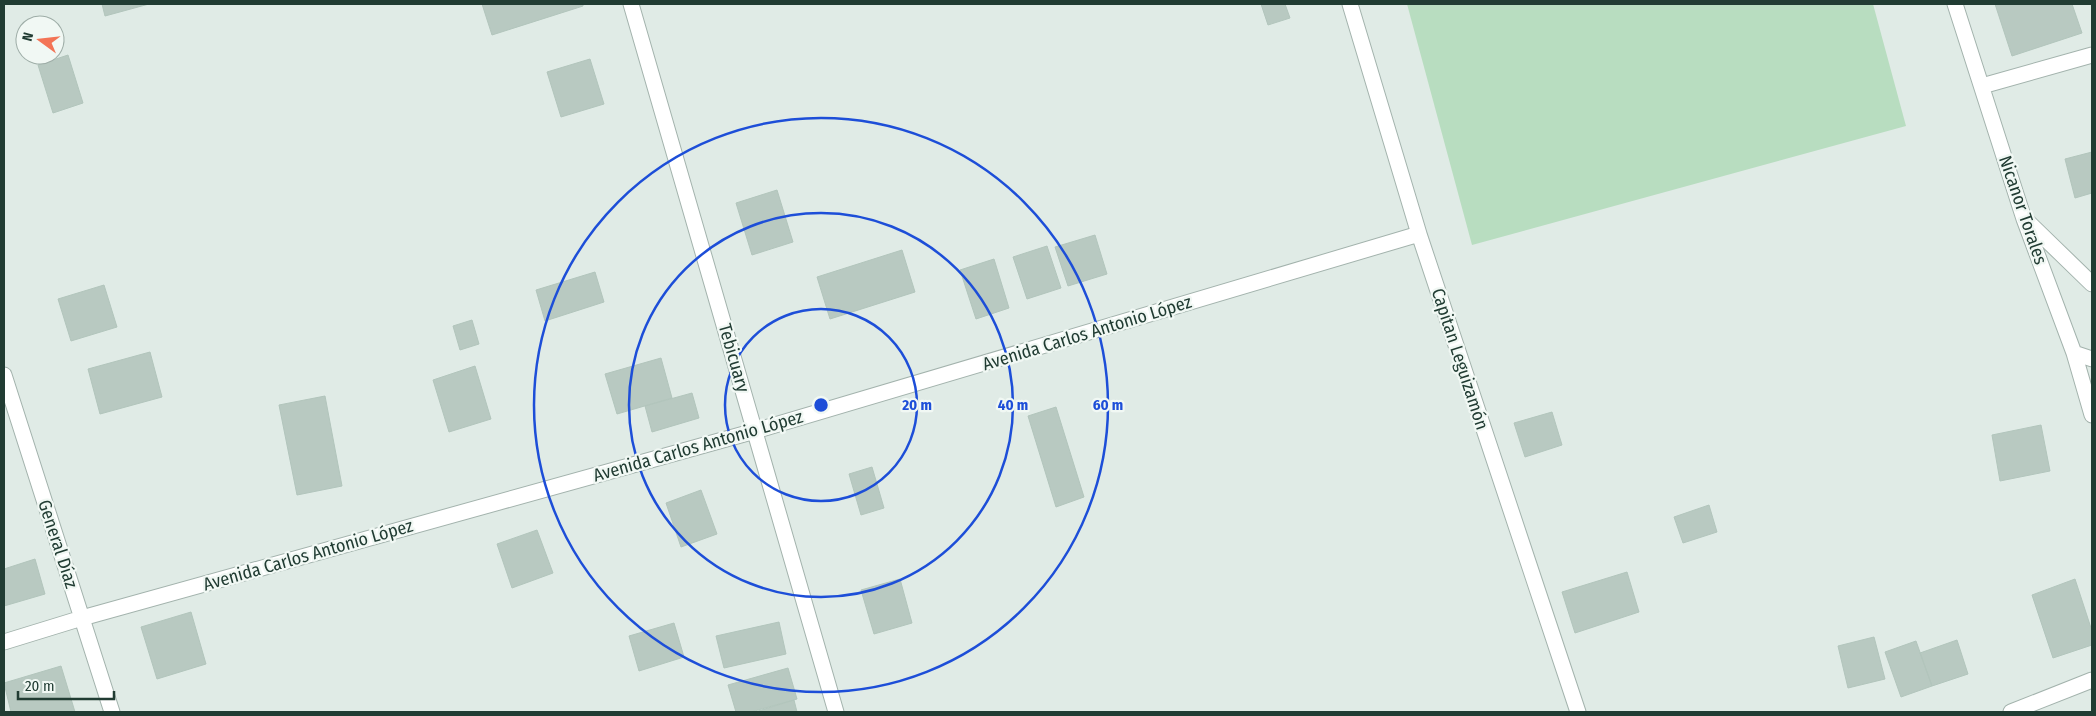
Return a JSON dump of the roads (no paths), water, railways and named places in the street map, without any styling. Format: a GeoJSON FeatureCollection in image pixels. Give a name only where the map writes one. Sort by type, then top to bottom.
{"type":"FeatureCollection","features":[{"type":"Feature","properties":{"kind":"street","name":"Tebicuary"},"geometry":{"type":"LineString","coordinates":[[630,4],[836,712]]}},
{"type":"Feature","properties":{"kind":"street","name":"Capitan Leguizamón"},"geometry":{"type":"LineString","coordinates":[[1350,4],[1419,234],[1578,712]]}},
{"type":"Feature","properties":{"kind":"street","name":"Nicanor Torales"},"geometry":{"type":"LineString","coordinates":[[1955,4],[2024,219],[2074,353],[2092,415]]}},
{"type":"Feature","properties":{"kind":"street"},"geometry":{"type":"LineString","coordinates":[[1982,86],[2092,55]]}},
{"type":"Feature","properties":{"kind":"street"},"geometry":{"type":"LineString","coordinates":[[2024,219],[2092,284]]}},
{"type":"Feature","properties":{"kind":"street","name":"Avenida Carlos Antonio López"},"geometry":{"type":"LineString","coordinates":[[4,642],[82,618],[755,431],[1419,234]]}},
{"type":"Feature","properties":{"kind":"street"},"geometry":{"type":"LineString","coordinates":[[2074,353],[2092,360]]}},
{"type":"Feature","properties":{"kind":"street","name":"General Díaz"},"geometry":{"type":"LineString","coordinates":[[4,375],[112,712]]}},
{"type":"Feature","properties":{"kind":"street"},"geometry":{"type":"LineString","coordinates":[[2011,712],[2092,680]]}}]}
